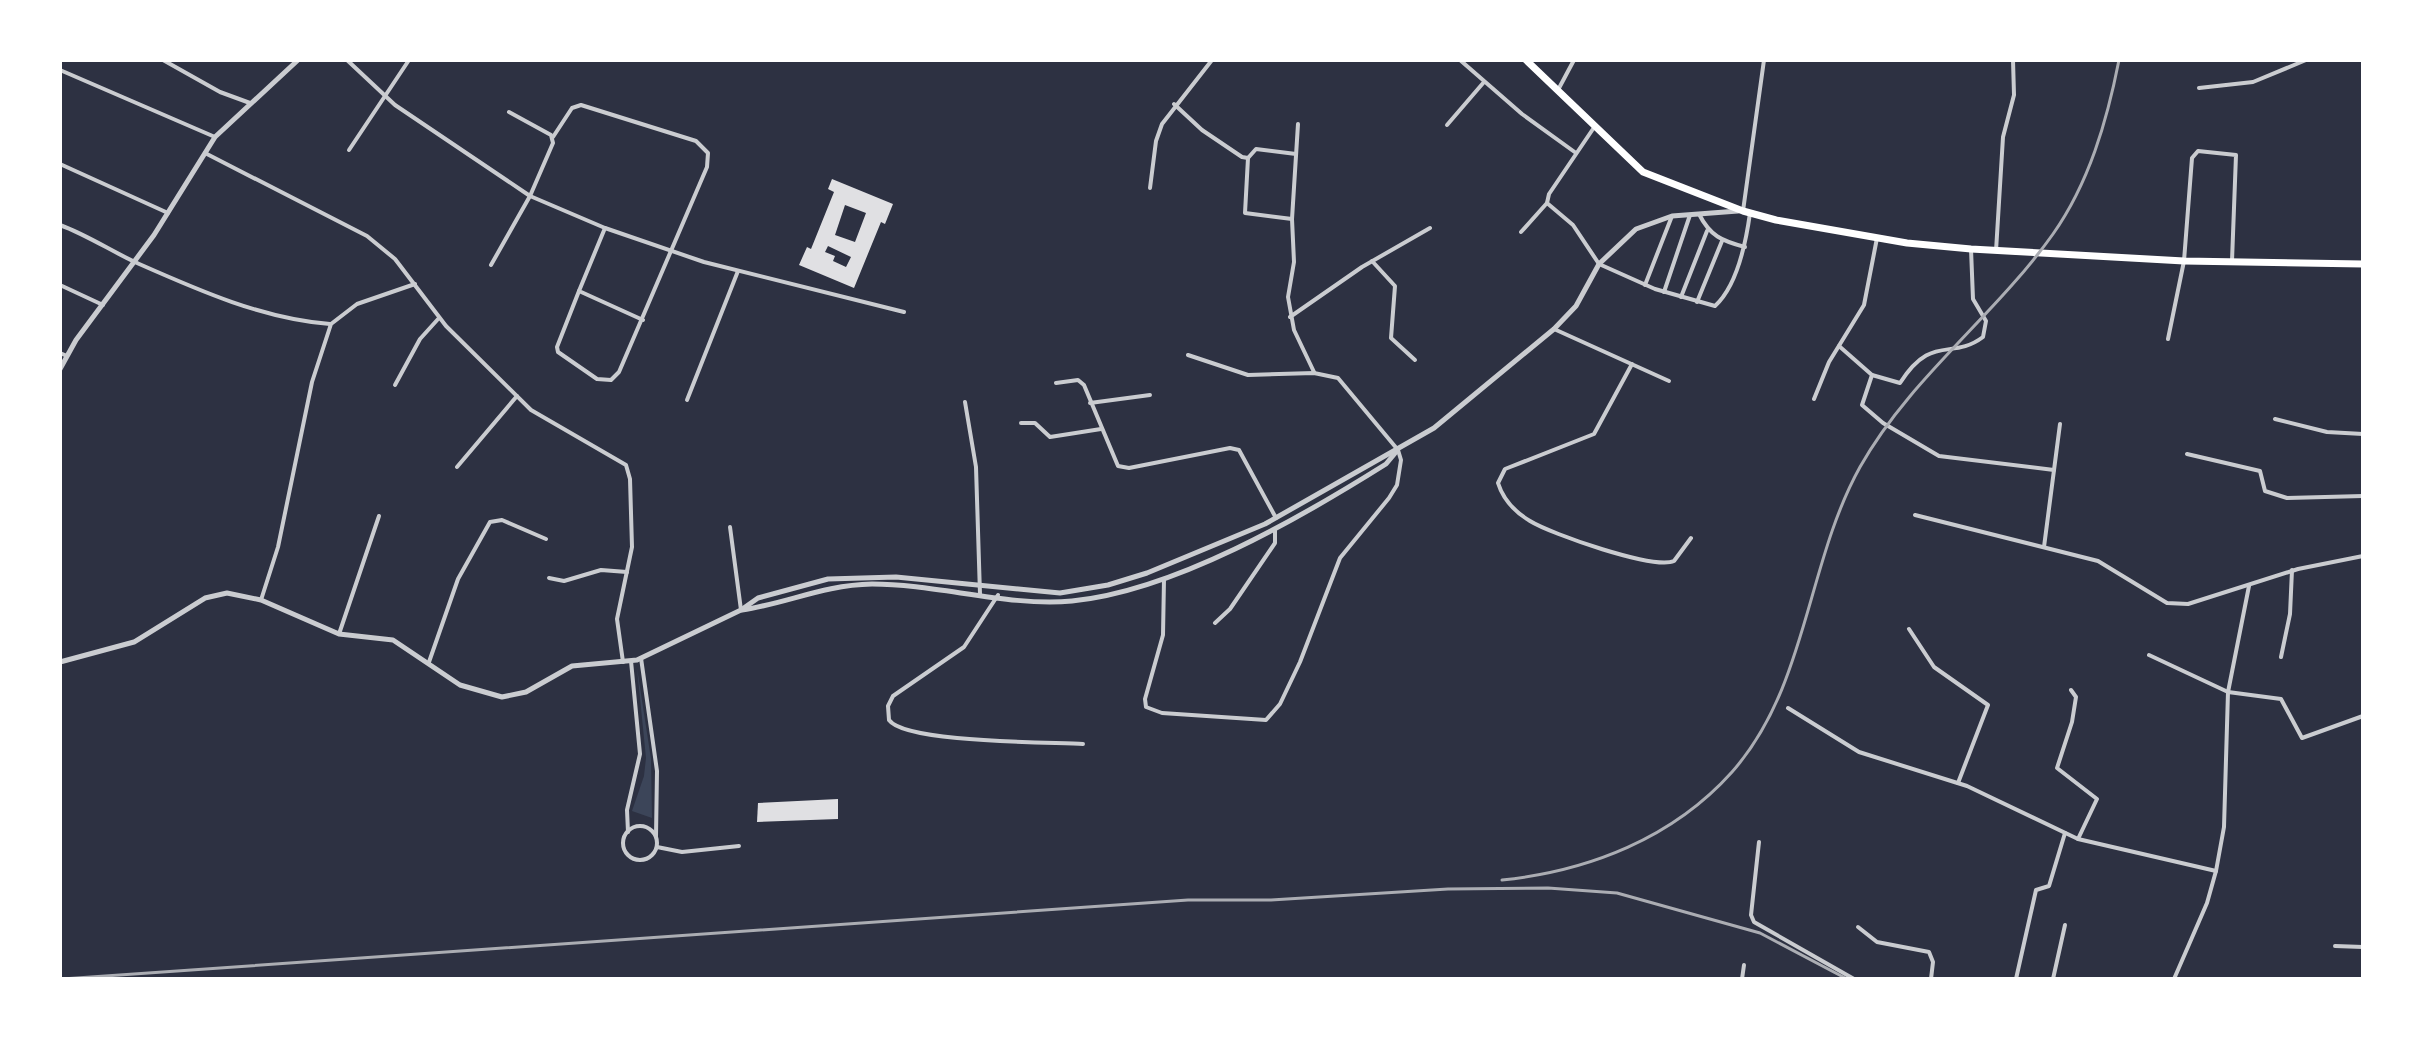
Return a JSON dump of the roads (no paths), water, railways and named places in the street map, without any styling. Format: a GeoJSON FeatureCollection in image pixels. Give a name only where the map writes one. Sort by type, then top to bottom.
{"type":"FeatureCollection","features":[{"type":"Feature","properties":{"kind":"main road"},"geometry":{"type":"LineString","coordinates":[[1526,60],[1643,172],[1746,212],[1877,238],[1971,249],[2184,261],[2363,264]]}},
{"type":"Feature","properties":{"kind":"street"},"geometry":{"type":"LineString","coordinates":[[163,60],[220,92],[250,103]]}},
{"type":"Feature","properties":{"kind":"street"},"geometry":{"type":"LineString","coordinates":[[60,369],[168,213],[215,137],[298,60]]}},
{"type":"Feature","properties":{"kind":"street"},"geometry":{"type":"LineString","coordinates":[[347,60],[387,97],[530,196],[605,228],[673,252],[904,312]]}},
{"type":"Feature","properties":{"kind":"street"},"geometry":{"type":"LineString","coordinates":[[349,150],[409,60]]}},
{"type":"Feature","properties":{"kind":"street"},"geometry":{"type":"LineString","coordinates":[[1150,188],[1156,141],[1174,104],[1212,60]]}},
{"type":"Feature","properties":{"kind":"street"},"geometry":{"type":"LineString","coordinates":[[1460,60],[1576,153]]}},
{"type":"Feature","properties":{"kind":"street"},"geometry":{"type":"LineString","coordinates":[[1558,90],[1574,60]]}},
{"type":"Feature","properties":{"kind":"street"},"geometry":{"type":"LineString","coordinates":[[1547,203],[1573,225],[1599,264],[1664,292],[1711,306],[1718,304],[1745,247],[1746,212],[1764,60]]}},
{"type":"Feature","properties":{"kind":"street"},"geometry":{"type":"LineString","coordinates":[[1996,251],[2003,137],[2014,95],[2013,60]]}},
{"type":"Feature","properties":{"kind":"street"},"geometry":{"type":"LineString","coordinates":[[2199,88],[2253,82],[2306,60]]}},
{"type":"Feature","properties":{"kind":"street"},"geometry":{"type":"LineString","coordinates":[[60,70],[215,137]]}},
{"type":"Feature","properties":{"kind":"street"},"geometry":{"type":"LineString","coordinates":[[1447,125],[1484,82]]}},
{"type":"Feature","properties":{"kind":"street"},"geometry":{"type":"LineString","coordinates":[[1174,104],[1212,137],[1248,158]]}},
{"type":"Feature","properties":{"kind":"street"},"geometry":{"type":"LineString","coordinates":[[491,265],[530,196],[553,137],[572,108],[581,105],[704,146],[708,153],[707,167],[673,252],[615,377],[597,379],[568,362],[557,347],[605,228]]}},
{"type":"Feature","properties":{"kind":"street"},"geometry":{"type":"LineString","coordinates":[[509,112],[553,137]]}},
{"type":"Feature","properties":{"kind":"street"},"geometry":{"type":"LineString","coordinates":[[1298,124],[1292,219],[1295,247],[1288,297],[1290,317],[1314,373]]}},
{"type":"Feature","properties":{"kind":"street"},"geometry":{"type":"LineString","coordinates":[[1521,232],[1547,203],[1549,194],[1595,126]]}},
{"type":"Feature","properties":{"kind":"street"},"geometry":{"type":"LineString","coordinates":[[1292,219],[1245,213],[1248,158],[1256,149],[1296,154]]}},
{"type":"Feature","properties":{"kind":"street"},"geometry":{"type":"LineString","coordinates":[[2168,339],[2184,261],[2192,158],[2198,151],[2236,155],[2232,261]]}},
{"type":"Feature","properties":{"kind":"street"},"geometry":{"type":"LineString","coordinates":[[205,153],[367,236],[395,259],[439,317],[517,396],[552,424],[626,465],[630,479],[632,547],[617,619],[623,662]]}},
{"type":"Feature","properties":{"kind":"street"},"geometry":{"type":"LineString","coordinates":[[60,164],[168,213]]}},
{"type":"Feature","properties":{"kind":"street"},"geometry":{"type":"LineString","coordinates":[[60,662],[134,642],[205,598],[227,593],[261,600],[339,634],[393,640],[460,685],[502,697],[526,692],[572,666],[641,658],[770,594],[828,579],[875,576],[1060,593],[1108,585],[1147,573],[1265,524],[1382,456],[1398,450],[1456,413],[1554,329],[1576,306],[1599,264],[1636,229],[1672,216],[1746,212]]}},
{"type":"Feature","properties":{"kind":"street"},"geometry":{"type":"LineString","coordinates":[[1699,214],[1707,231],[1722,241],[1745,247]]}},
{"type":"Feature","properties":{"kind":"street"},"geometry":{"type":"LineString","coordinates":[[1664,292],[1690,215]]}},
{"type":"Feature","properties":{"kind":"street"},"geometry":{"type":"LineString","coordinates":[[1645,285],[1672,216]]}},
{"type":"Feature","properties":{"kind":"street"},"geometry":{"type":"LineString","coordinates":[[60,225],[135,262],[276,317],[331,324]]}},
{"type":"Feature","properties":{"kind":"street"},"geometry":{"type":"LineString","coordinates":[[1290,317],[1372,261],[1430,228]]}},
{"type":"Feature","properties":{"kind":"street"},"geometry":{"type":"LineString","coordinates":[[1681,297],[1707,231]]}},
{"type":"Feature","properties":{"kind":"street"},"geometry":{"type":"LineString","coordinates":[[1814,399],[1865,301],[1877,238]]}},
{"type":"Feature","properties":{"kind":"street"},"geometry":{"type":"LineString","coordinates":[[1697,302],[1722,241]]}},
{"type":"Feature","properties":{"kind":"street"},"geometry":{"type":"LineString","coordinates":[[1839,346],[1872,375],[1900,383],[1917,361],[1929,353],[1975,343],[1983,337],[1986,321],[1973,299],[1971,249]]}},
{"type":"Feature","properties":{"kind":"street"},"geometry":{"type":"LineString","coordinates":[[1372,261],[1395,286],[1391,338],[1415,360]]}},
{"type":"Feature","properties":{"kind":"street"},"geometry":{"type":"LineString","coordinates":[[687,400],[738,271]]}},
{"type":"Feature","properties":{"kind":"street"},"geometry":{"type":"LineString","coordinates":[[261,600],[278,547],[312,382],[331,324],[357,304],[415,284]]}},
{"type":"Feature","properties":{"kind":"street"},"geometry":{"type":"LineString","coordinates":[[60,285],[103,305]]}},
{"type":"Feature","properties":{"kind":"street"},"geometry":{"type":"LineString","coordinates":[[579,291],[643,320]]}},
{"type":"Feature","properties":{"kind":"street"},"geometry":{"type":"LineString","coordinates":[[395,385],[420,339],[439,317]]}},
{"type":"Feature","properties":{"kind":"street"},"geometry":{"type":"LineString","coordinates":[[1554,329],[1669,381]]}},
{"type":"Feature","properties":{"kind":"street"},"geometry":{"type":"LineString","coordinates":[[60,353],[67,356]]}},
{"type":"Feature","properties":{"kind":"street"},"geometry":{"type":"LineString","coordinates":[[1164,577],[1165,621],[1145,699],[1146,707],[1162,713],[1254,720],[1272,716],[1300,662],[1340,558],[1397,485],[1401,470],[1398,450],[1347,384],[1329,374],[1248,375],[1188,355]]}},
{"type":"Feature","properties":{"kind":"street"},"geometry":{"type":"LineString","coordinates":[[1632,364],[1594,434],[1505,469],[1498,483],[1501,495],[1531,522],[1650,562],[1674,561],[1691,538]]}},
{"type":"Feature","properties":{"kind":"street"},"geometry":{"type":"LineString","coordinates":[[1872,375],[1862,405],[1883,423],[1927,451],[1939,456],[2054,470]]}},
{"type":"Feature","properties":{"kind":"street"},"geometry":{"type":"LineString","coordinates":[[1056,383],[1078,380],[1084,385],[1115,462],[1124,468],[1230,448],[1239,450],[1276,518]]}},
{"type":"Feature","properties":{"kind":"street"},"geometry":{"type":"LineString","coordinates":[[1090,403],[1150,395]]}},
{"type":"Feature","properties":{"kind":"street"},"geometry":{"type":"LineString","coordinates":[[457,467],[517,396]]}},
{"type":"Feature","properties":{"kind":"street"},"geometry":{"type":"LineString","coordinates":[[965,402],[976,467],[980,594]]}},
{"type":"Feature","properties":{"kind":"street"},"geometry":{"type":"LineString","coordinates":[[2275,419],[2327,432],[2363,434]]}},
{"type":"Feature","properties":{"kind":"street"},"geometry":{"type":"LineString","coordinates":[[1021,423],[1035,423],[1050,437],[1101,429]]}},
{"type":"Feature","properties":{"kind":"street"},"geometry":{"type":"LineString","coordinates":[[2044,547],[2060,424]]}},
{"type":"Feature","properties":{"kind":"street"},"geometry":{"type":"LineString","coordinates":[[741,610],[808,591],[853,585],[1074,600],[1149,582],[1272,531],[1386,464],[1398,450]]}},
{"type":"Feature","properties":{"kind":"street"},"geometry":{"type":"LineString","coordinates":[[2187,454],[2260,471],[2265,491],[2280,497],[2363,496]]}},
{"type":"Feature","properties":{"kind":"street"},"geometry":{"type":"LineString","coordinates":[[1915,515],[2098,561],[2167,603],[2188,604],[2292,570],[2363,556]]}},
{"type":"Feature","properties":{"kind":"street"},"geometry":{"type":"LineString","coordinates":[[339,634],[379,516]]}},
{"type":"Feature","properties":{"kind":"street"},"geometry":{"type":"LineString","coordinates":[[429,662],[458,579],[485,528],[495,520],[502,520],[546,539]]}},
{"type":"Feature","properties":{"kind":"street"},"geometry":{"type":"LineString","coordinates":[[1215,623],[1230,609],[1275,543],[1272,531],[1265,524]]}},
{"type":"Feature","properties":{"kind":"street"},"geometry":{"type":"LineString","coordinates":[[730,527],[741,610]]}},
{"type":"Feature","properties":{"kind":"street"},"geometry":{"type":"LineString","coordinates":[[549,578],[564,581],[601,570],[627,572]]}},
{"type":"Feature","properties":{"kind":"street"},"geometry":{"type":"LineString","coordinates":[[2281,657],[2290,614],[2292,570]]}},
{"type":"Feature","properties":{"kind":"street"},"geometry":{"type":"LineString","coordinates":[[1147,573],[1149,582]]}},
{"type":"Feature","properties":{"kind":"street"},"geometry":{"type":"LineString","coordinates":[[2174,979],[2207,903],[2216,871],[2224,827],[2228,692],[2249,586]]}},
{"type":"Feature","properties":{"kind":"street"},"geometry":{"type":"LineString","coordinates":[[998,595],[964,647],[893,696],[888,706],[889,720],[899,729],[926,736],[1083,744]]}},
{"type":"Feature","properties":{"kind":"street"},"geometry":{"type":"LineString","coordinates":[[1909,629],[1934,667],[1988,705],[1958,783]]}},
{"type":"Feature","properties":{"kind":"street"},"geometry":{"type":"LineString","coordinates":[[2149,655],[2228,692],[2281,699],[2302,738],[2363,716]]}},
{"type":"Feature","properties":{"kind":"street"},"geometry":{"type":"LineString","coordinates":[[631,661],[640,754],[627,810],[628,832],[624,842],[630,856],[646,859],[657,847],[657,771],[641,658]]}},
{"type":"Feature","properties":{"kind":"street"},"geometry":{"type":"LineString","coordinates":[[2071,690],[2076,701],[2074,717],[2057,768],[2097,799],[2078,839]]}},
{"type":"Feature","properties":{"kind":"street"},"geometry":{"type":"LineString","coordinates":[[1788,708],[1859,752],[1958,783],[2078,839],[2216,871]]}},
{"type":"Feature","properties":{"kind":"street"},"geometry":{"type":"LineString","coordinates":[[628,832],[643,826],[656,836]]}},
{"type":"Feature","properties":{"kind":"street"},"geometry":{"type":"LineString","coordinates":[[2016,979],[2036,890],[2049,886],[2065,833]]}},
{"type":"Feature","properties":{"kind":"street"},"geometry":{"type":"LineString","coordinates":[[1759,842],[1751,915],[1754,922],[1854,979]]}},
{"type":"Feature","properties":{"kind":"street"},"geometry":{"type":"LineString","coordinates":[[657,847],[682,852],[739,846]]}},
{"type":"Feature","properties":{"kind":"street"},"geometry":{"type":"LineString","coordinates":[[2053,979],[2065,925]]}},
{"type":"Feature","properties":{"kind":"street"},"geometry":{"type":"LineString","coordinates":[[1858,927],[1877,942],[1929,952],[1933,962],[1931,979]]}},
{"type":"Feature","properties":{"kind":"street"},"geometry":{"type":"LineString","coordinates":[[2335,946],[2363,947]]}},
{"type":"Feature","properties":{"kind":"street"},"geometry":{"type":"LineString","coordinates":[[1742,979],[1744,965]]}},
{"type":"Feature","properties":{"kind":"railway"},"geometry":{"type":"LineString","coordinates":[[1502,880],[1566,869],[1628,847],[1683,815],[1732,772],[1757,738],[1776,702],[1792,663],[1828,543],[1860,467],[1903,405],[2030,264],[2066,214],[2095,151],[2119,60]]}},
{"type":"Feature","properties":{"kind":"railway"},"geometry":{"type":"LineString","coordinates":[[62,979],[1188,900],[1271,900],[1448,889],[1548,888],[1617,893],[1760,933],[1847,979]]}}]}
